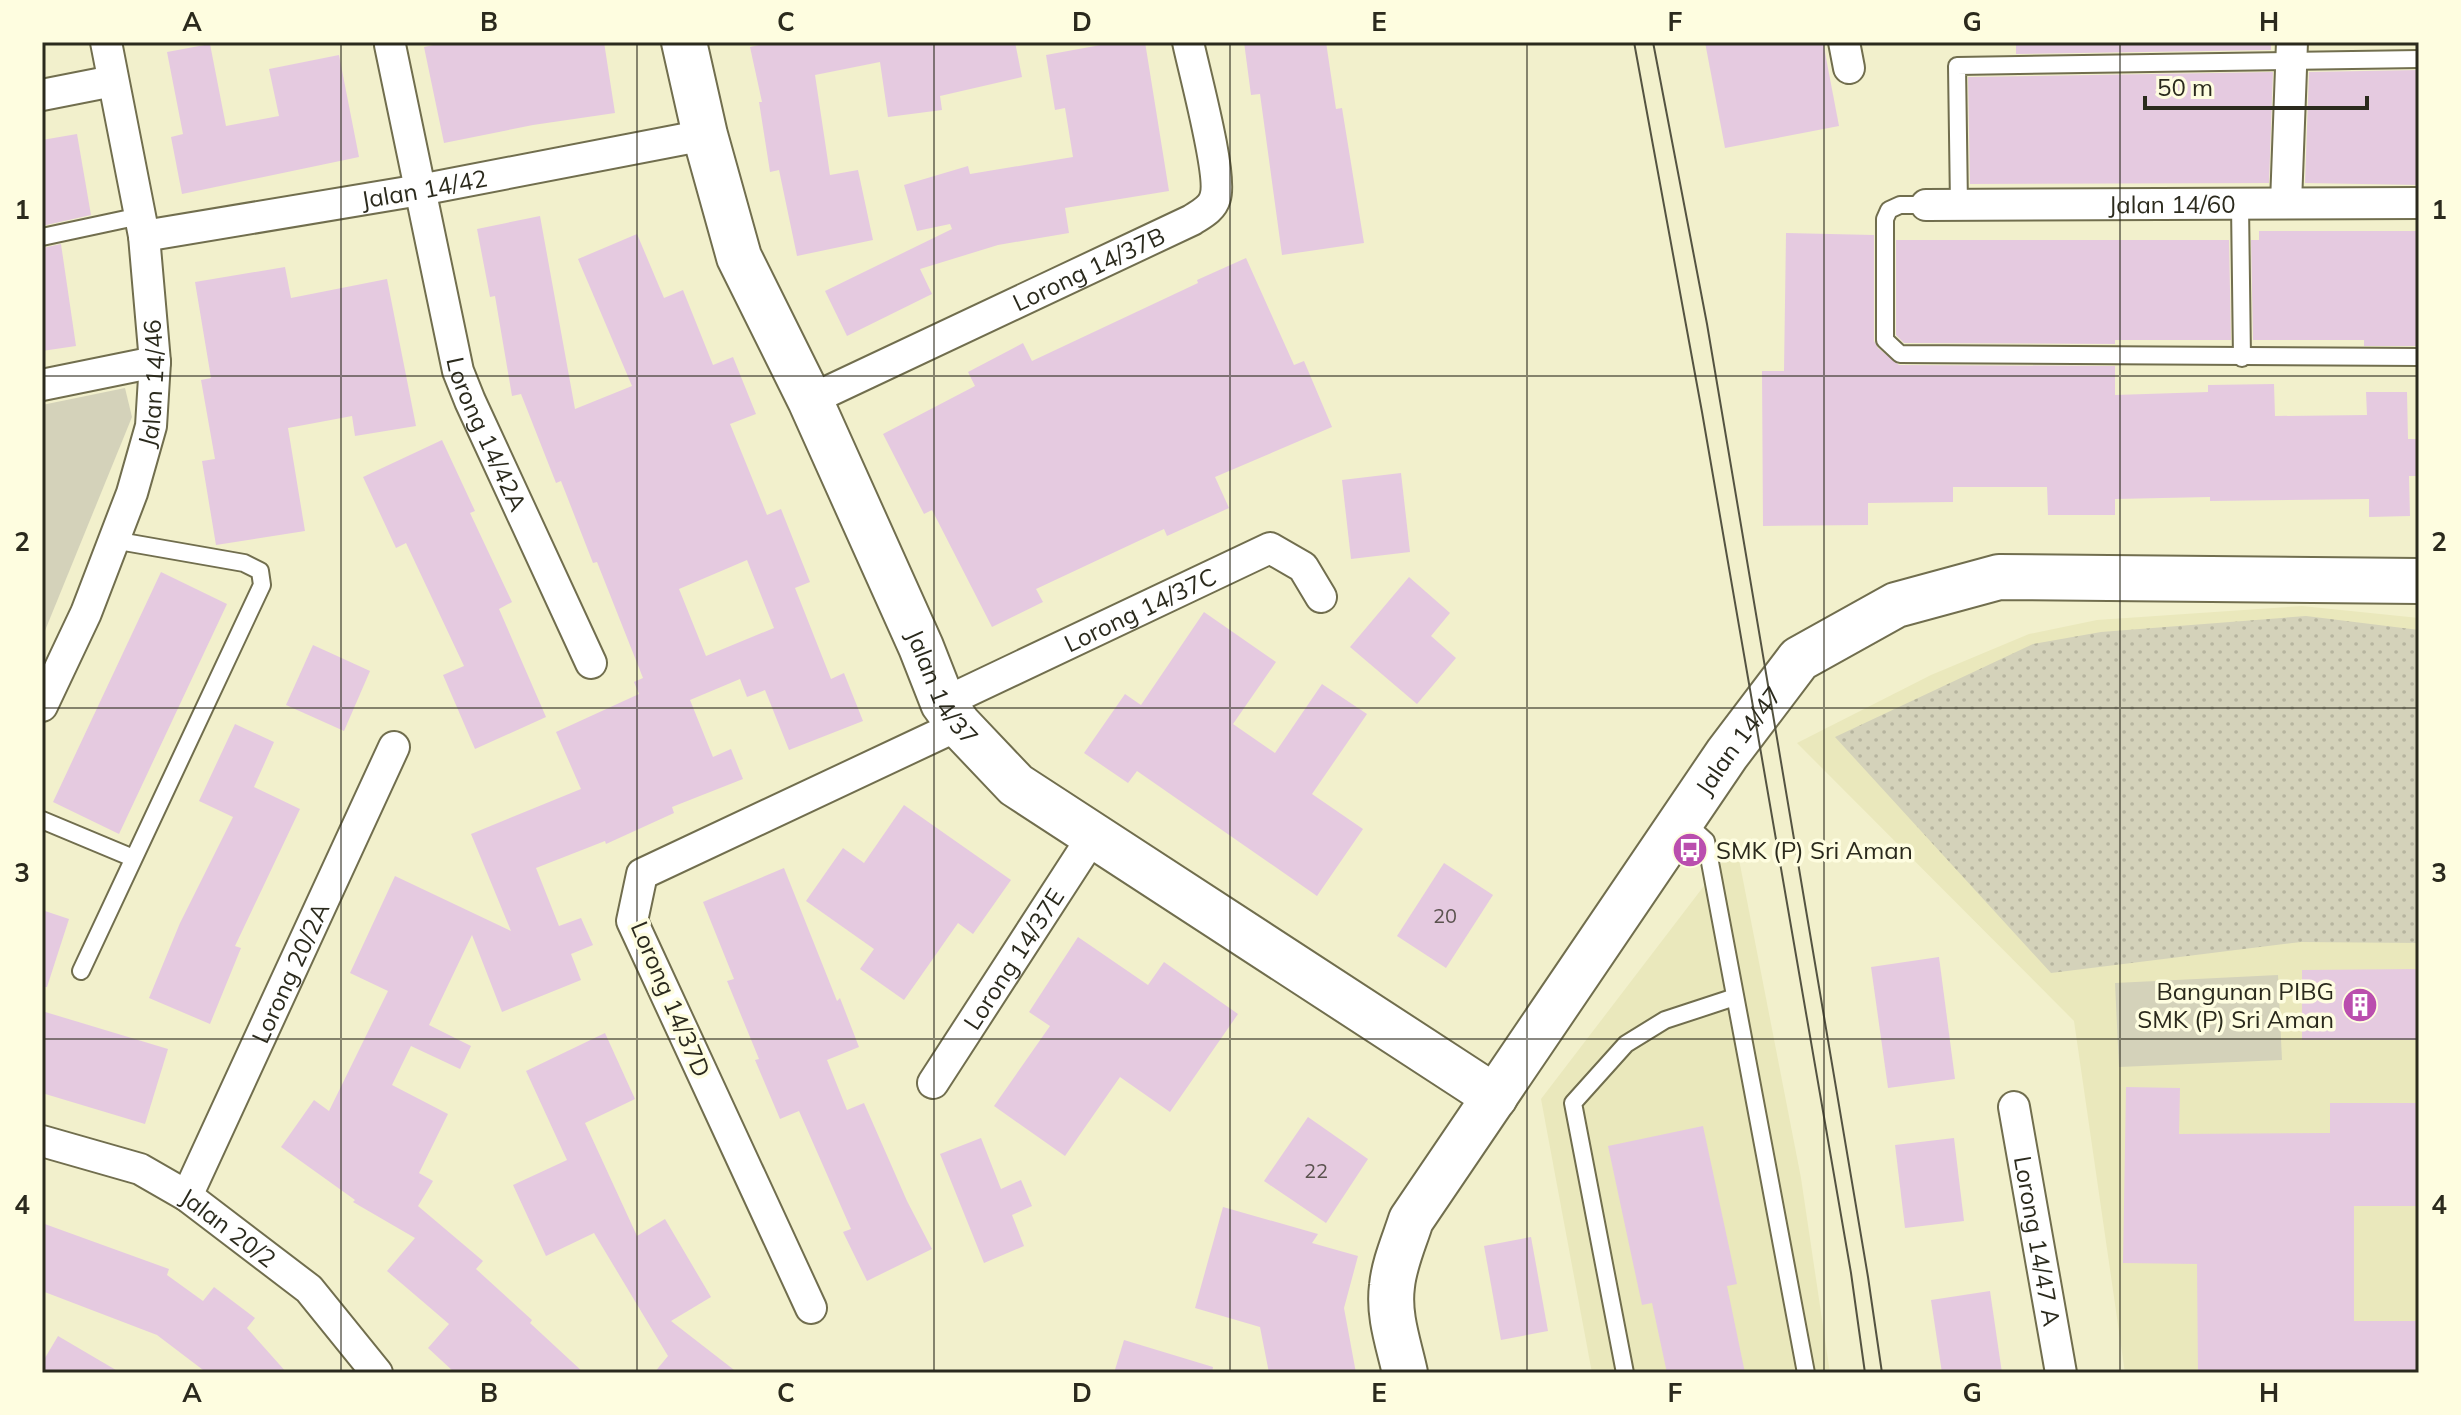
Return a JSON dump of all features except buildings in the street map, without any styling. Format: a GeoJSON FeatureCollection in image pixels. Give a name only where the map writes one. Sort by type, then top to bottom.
{"type":"FeatureCollection","features":[{"type":"Feature","properties":{"kind":"street","name":"Jalan 14/46"},"geometry":{"type":"LineString","coordinates":[[42,706],[86,613],[132,493],[151,426],[155,362],[142,226],[106,42]]}},
{"type":"Feature","properties":{"kind":"street","name":"Jalan 14/37"},"geometry":{"type":"LineString","coordinates":[[684,42],[705,135],[739,257],[810,400],[951,714],[1016,785],[1495,1097]]}},
{"type":"Feature","properties":{"kind":"street","name":"Lorong 14/37B"},"geometry":{"type":"LineString","coordinates":[[810,400],[1192,220],[1209,208],[1215,200],[1216,169],[1188,42]]}},
{"type":"Feature","properties":{"kind":"street","name":"Lorong 14/42A"},"geometry":{"type":"LineString","coordinates":[[390,45],[458,371],[591,663]]}},
{"type":"Feature","properties":{"kind":"street"},"geometry":{"type":"LineString","coordinates":[[2286,203],[2292,51]]}},
{"type":"Feature","properties":{"kind":"street"},"geometry":{"type":"LineString","coordinates":[[42,95],[113,81]]}},
{"type":"Feature","properties":{"kind":"street","name":"Jalan 14/42"},"geometry":{"type":"LineString","coordinates":[[142,226],[420,190],[705,135]]}},
{"type":"Feature","properties":{"kind":"street","name":"Jalan 14/60"},"geometry":{"type":"LineString","coordinates":[[1926,205],[2419,203]]}},
{"type":"Feature","properties":{"kind":"street"},"geometry":{"type":"LineString","coordinates":[[42,385],[155,362]]}},
{"type":"Feature","properties":{"kind":"street","name":"Lorong 14/37C"},"geometry":{"type":"LineString","coordinates":[[951,714],[1270,548],[1303,567],[1321,597]]}},
{"type":"Feature","properties":{"kind":"street","name":"Jalan 14/47"},"geometry":{"type":"LineString","coordinates":[[1405,1373],[1392,1314],[1391,1288],[1411,1220],[1727,754],[1799,659],[1896,605],[1999,577],[2419,581]]}},
{"type":"Feature","properties":{"kind":"street","name":"Lorong 14/37D"},"geometry":{"type":"LineString","coordinates":[[811,1308],[632,921],[642,874],[951,714]]}},
{"type":"Feature","properties":{"kind":"street","name":"Lorong 20/2A"},"geometry":{"type":"LineString","coordinates":[[187,1196],[394,747]]}},
{"type":"Feature","properties":{"kind":"street","name":"Lorong 14/37E"},"geometry":{"type":"LineString","coordinates":[[933,1083],[1093,836]]}},
{"type":"Feature","properties":{"kind":"street","name":"Lorong 14/47 A"},"geometry":{"type":"LineString","coordinates":[[2014,1107],[2061,1373]]}},
{"type":"Feature","properties":{"kind":"street","name":"Jalan 20/2"},"geometry":{"type":"LineString","coordinates":[[42,1141],[140,1169],[187,1196],[309,1289],[377,1373]]}},
{"type":"Feature","properties":{"kind":"lane"},"geometry":{"type":"LineString","coordinates":[[1959,205],[1957,66],[2292,51],[2419,59]]}},
{"type":"Feature","properties":{"kind":"lane"},"geometry":{"type":"LineString","coordinates":[[1926,205],[1900,205],[1889,210],[1885,219],[1885,340],[1900,354],[2419,357]]}},
{"type":"Feature","properties":{"kind":"lane"},"geometry":{"type":"LineString","coordinates":[[2240,205],[2242,358]]}},
{"type":"Feature","properties":{"kind":"lane"},"geometry":{"type":"LineString","coordinates":[[42,237],[142,226]]}},
{"type":"Feature","properties":{"kind":"lane"},"geometry":{"type":"LineString","coordinates":[[81,971],[262,585],[260,571],[244,563],[113,540]]}},
{"type":"Feature","properties":{"kind":"lane"},"geometry":{"type":"LineString","coordinates":[[42,820],[133,858]]}},
{"type":"Feature","properties":{"kind":"lane"},"geometry":{"type":"LineString","coordinates":[[1683,820],[1706,841],[1806,1373]]}},
{"type":"Feature","properties":{"kind":"lane"},"geometry":{"type":"LineString","coordinates":[[1625,1373],[1573,1103],[1626,1044],[1665,1020],[1735,997]]}},
{"type":"Feature","properties":{"kind":"shaded area"},"geometry":{"type":"Polygon","coordinates":[[[125,388],[132,417],[42,638],[42,405],[125,388]]]}},
{"type":"Feature","properties":{"kind":"shaded area"},"geometry":{"type":"Polygon","coordinates":[[[2302,606],[2419,618],[2419,1373],[2125,1373],[2074,1021],[1797,743],[1931,675],[2029,634],[2097,620],[2302,606]]]}},
{"type":"Feature","properties":{"kind":"shaded area"},"geometry":{"type":"Polygon","coordinates":[[[2306,616],[2419,630],[2419,943],[2301,942],[2051,973],[1835,737],[2033,644],[2101,632],[2306,616]]]}},
{"type":"Feature","properties":{"kind":"shaded area"},"geometry":{"type":"Polygon","coordinates":[[[1736,844],[1801,1178],[1830,1373],[1592,1373],[1541,1099],[1736,844]]]}},
{"type":"Feature","properties":{"kind":"shaded area"},"geometry":{"type":"Polygon","coordinates":[[[2278,975],[2282,1060],[2119,1067],[2115,983],[2278,975]]]}},
{"type":"Feature","properties":{"kind":"tram line"},"geometry":{"type":"LineString","coordinates":[[1634,42],[1702,412],[1851,1273],[1865,1373]]}},
{"type":"Feature","properties":{"kind":"tram line"},"geometry":{"type":"LineString","coordinates":[[1653,42],[1707,324],[1882,1373]]}},
{"type":"Feature","properties":{"kind":"place","name":"SMK (P) Sri Aman"},"geometry":{"type":"Point","coordinates":[1690,850]}},
{"type":"Feature","properties":{"kind":"place","name":"Bangunan PIBG SMK (P) Sri Aman"},"geometry":{"type":"Point","coordinates":[2360,1005]}}]}
